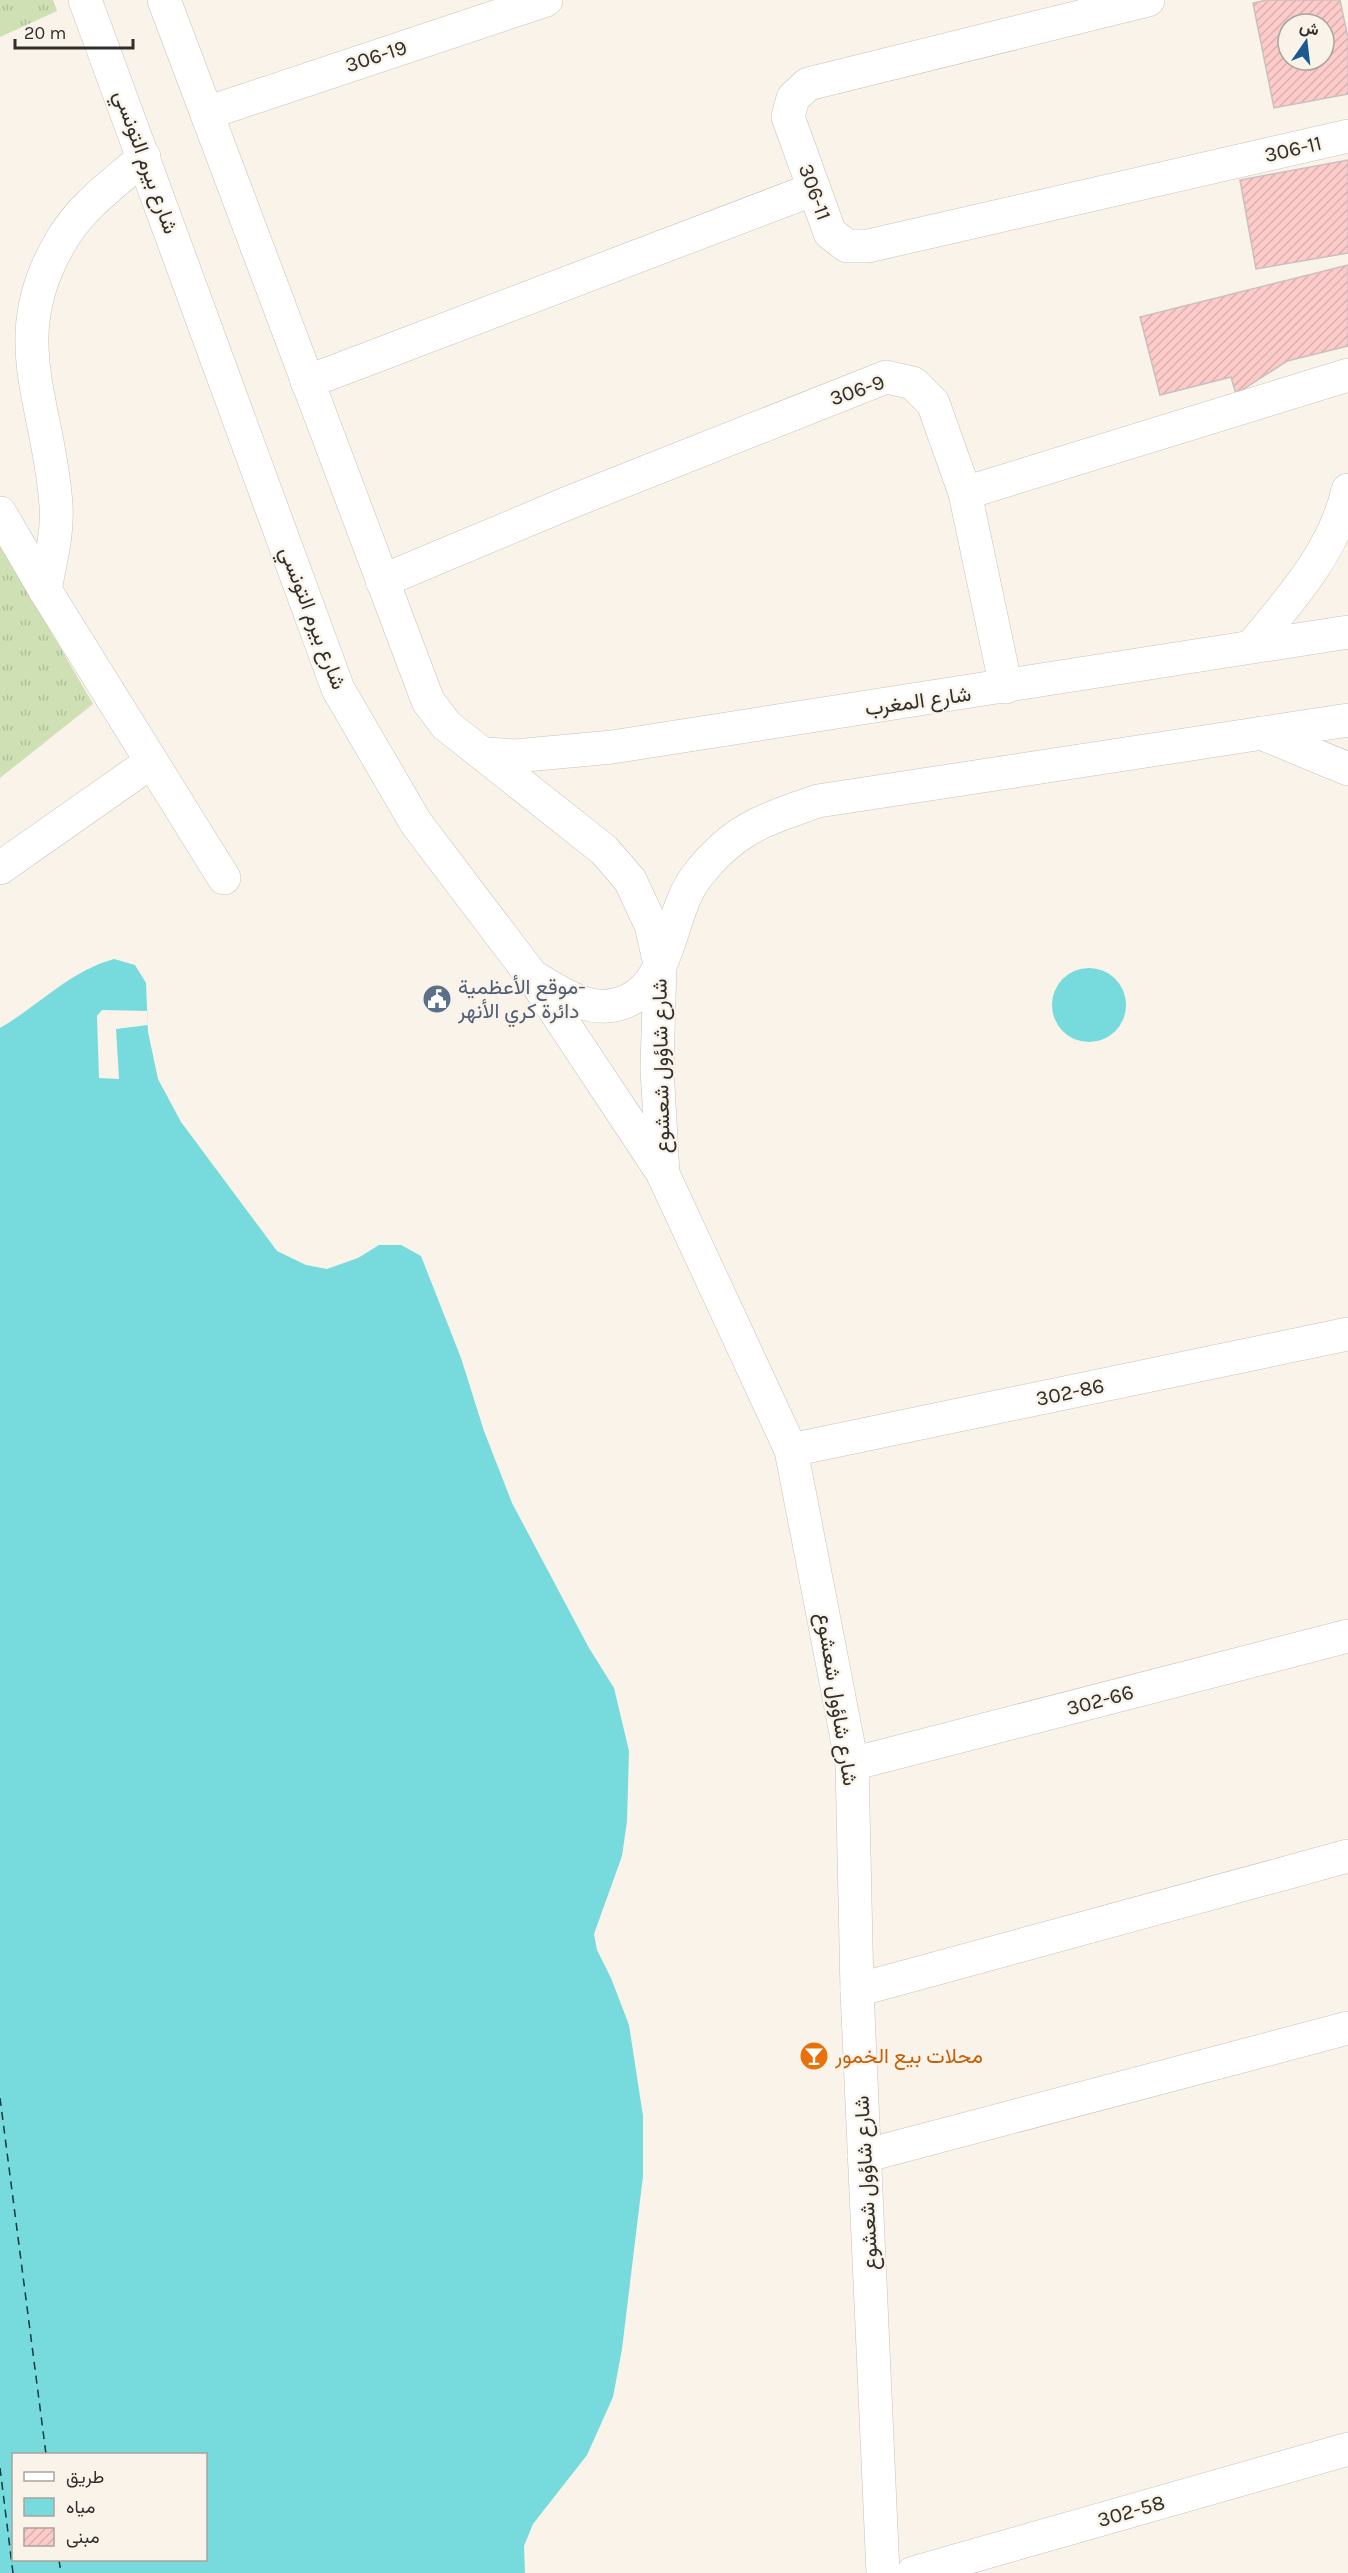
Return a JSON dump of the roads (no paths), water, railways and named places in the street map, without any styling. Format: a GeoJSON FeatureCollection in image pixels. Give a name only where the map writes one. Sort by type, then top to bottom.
{"type":"FeatureCollection","features":[{"type":"Feature","properties":{"kind":"street","name":"شارع بيرم التونسي"},"geometry":{"type":"LineString","coordinates":[[85,0],[338,689],[416,822],[532,976],[663,1174]]}},
{"type":"Feature","properties":{"kind":"street"},"geometry":{"type":"LineString","coordinates":[[164,0],[428,701],[446,725],[576,825],[604,850],[630,880],[651,925],[660,964]]}},
{"type":"Feature","properties":{"kind":"street","name":"306-19"},"geometry":{"type":"LineString","coordinates":[[207,113],[546,0]]}},
{"type":"Feature","properties":{"kind":"street","name":"306-11"},"geometry":{"type":"LineString","coordinates":[[1148,0],[807,84],[793,98],[788,117],[830,232],[847,246],[868,246],[1348,136]]}},
{"type":"Feature","properties":{"kind":"street"},"geometry":{"type":"LineString","coordinates":[[45,590],[54,544],[57,508],[53,472],[32,369],[32,314],[44,273],[64,236],[91,202],[144,157]]}},
{"type":"Feature","properties":{"kind":"street"},"geometry":{"type":"LineString","coordinates":[[308,382],[814,189]]}},
{"type":"Feature","properties":{"kind":"street"},"geometry":{"type":"LineString","coordinates":[[965,493],[1348,375]]}},
{"type":"Feature","properties":{"kind":"street","name":"306-9"},"geometry":{"type":"LineString","coordinates":[[382,582],[568,503],[886,377],[913,383],[933,404],[965,493],[1006,687]]}},
{"type":"Feature","properties":{"kind":"street"},"geometry":{"type":"LineString","coordinates":[[1252,646],[1302,586],[1334,529],[1348,490]]}},
{"type":"Feature","properties":{"kind":"street"},"geometry":{"type":"LineString","coordinates":[[0,513],[45,590],[224,878]]}},
{"type":"Feature","properties":{"kind":"street","name":"شارع المغرب"},"geometry":{"type":"LineString","coordinates":[[486,754],[515,756],[612,747],[1348,632]]}},
{"type":"Feature","properties":{"kind":"street"},"geometry":{"type":"LineString","coordinates":[[532,976],[586,1006],[606,1007],[641,995],[653,981],[683,898],[695,878],[718,850],[755,823],[818,801],[1348,720]]}},
{"type":"Feature","properties":{"kind":"street"},"geometry":{"type":"LineString","coordinates":[[1262,733],[1348,770]]}},
{"type":"Feature","properties":{"kind":"street"},"geometry":{"type":"LineString","coordinates":[[0,868],[151,762]]}},
{"type":"Feature","properties":{"kind":"street","name":"شارع شاؤول شعشوع"},"geometry":{"type":"LineString","coordinates":[[660,964],[657,1068],[663,1174],[791,1450],[852,1764],[856,1989],[883,2573]]}},
{"type":"Feature","properties":{"kind":"street","name":"302-86"},"geometry":{"type":"LineString","coordinates":[[791,1450],[1348,1334]]}},
{"type":"Feature","properties":{"kind":"street","name":"302-66"},"geometry":{"type":"LineString","coordinates":[[852,1764],[1348,1636]]}},
{"type":"Feature","properties":{"kind":"street"},"geometry":{"type":"LineString","coordinates":[[856,1989],[1348,1856]]}},
{"type":"Feature","properties":{"kind":"street"},"geometry":{"type":"LineString","coordinates":[[864,2156],[1348,2028]]}},
{"type":"Feature","properties":{"kind":"street","name":"302-58"},"geometry":{"type":"LineString","coordinates":[[913,2573],[1348,2449]]}},
{"type":"Feature","properties":{"kind":"water"},"geometry":{"type":"Polygon","coordinates":[[[114,959],[135,965],[146,983],[148,1032],[158,1079],[181,1122],[277,1251],[306,1265],[327,1269],[358,1258],[379,1245],[401,1245],[421,1256],[461,1358],[484,1431],[512,1503],[589,1648],[614,1688],[629,1751],[627,1821],[622,1856],[594,1934],[597,1950],[611,1978],[629,2025],[643,2116],[643,2176],[622,2349],[613,2397],[587,2455],[533,2524],[524,2546],[525,2573],[0,2573],[0,1028],[83,972],[114,959]]]}},
{"type":"Feature","properties":{"kind":"water"},"geometry":{"type":"Polygon","coordinates":[[[1089,968],[1110,974],[1120,984],[1126,1005],[1120,1026],[1110,1036],[1089,1042],[1068,1036],[1058,1026],[1052,1005],[1058,984],[1068,974],[1089,968]]]}},
{"type":"Feature","properties":{"kind":"place","name":"موقع الأعظمية- دائرة كري الأنهر"},"geometry":{"type":"Point","coordinates":[437,999]}},
{"type":"Feature","properties":{"kind":"place","name":"محلات بيع الخمور"},"geometry":{"type":"Point","coordinates":[814,2056]}}]}
